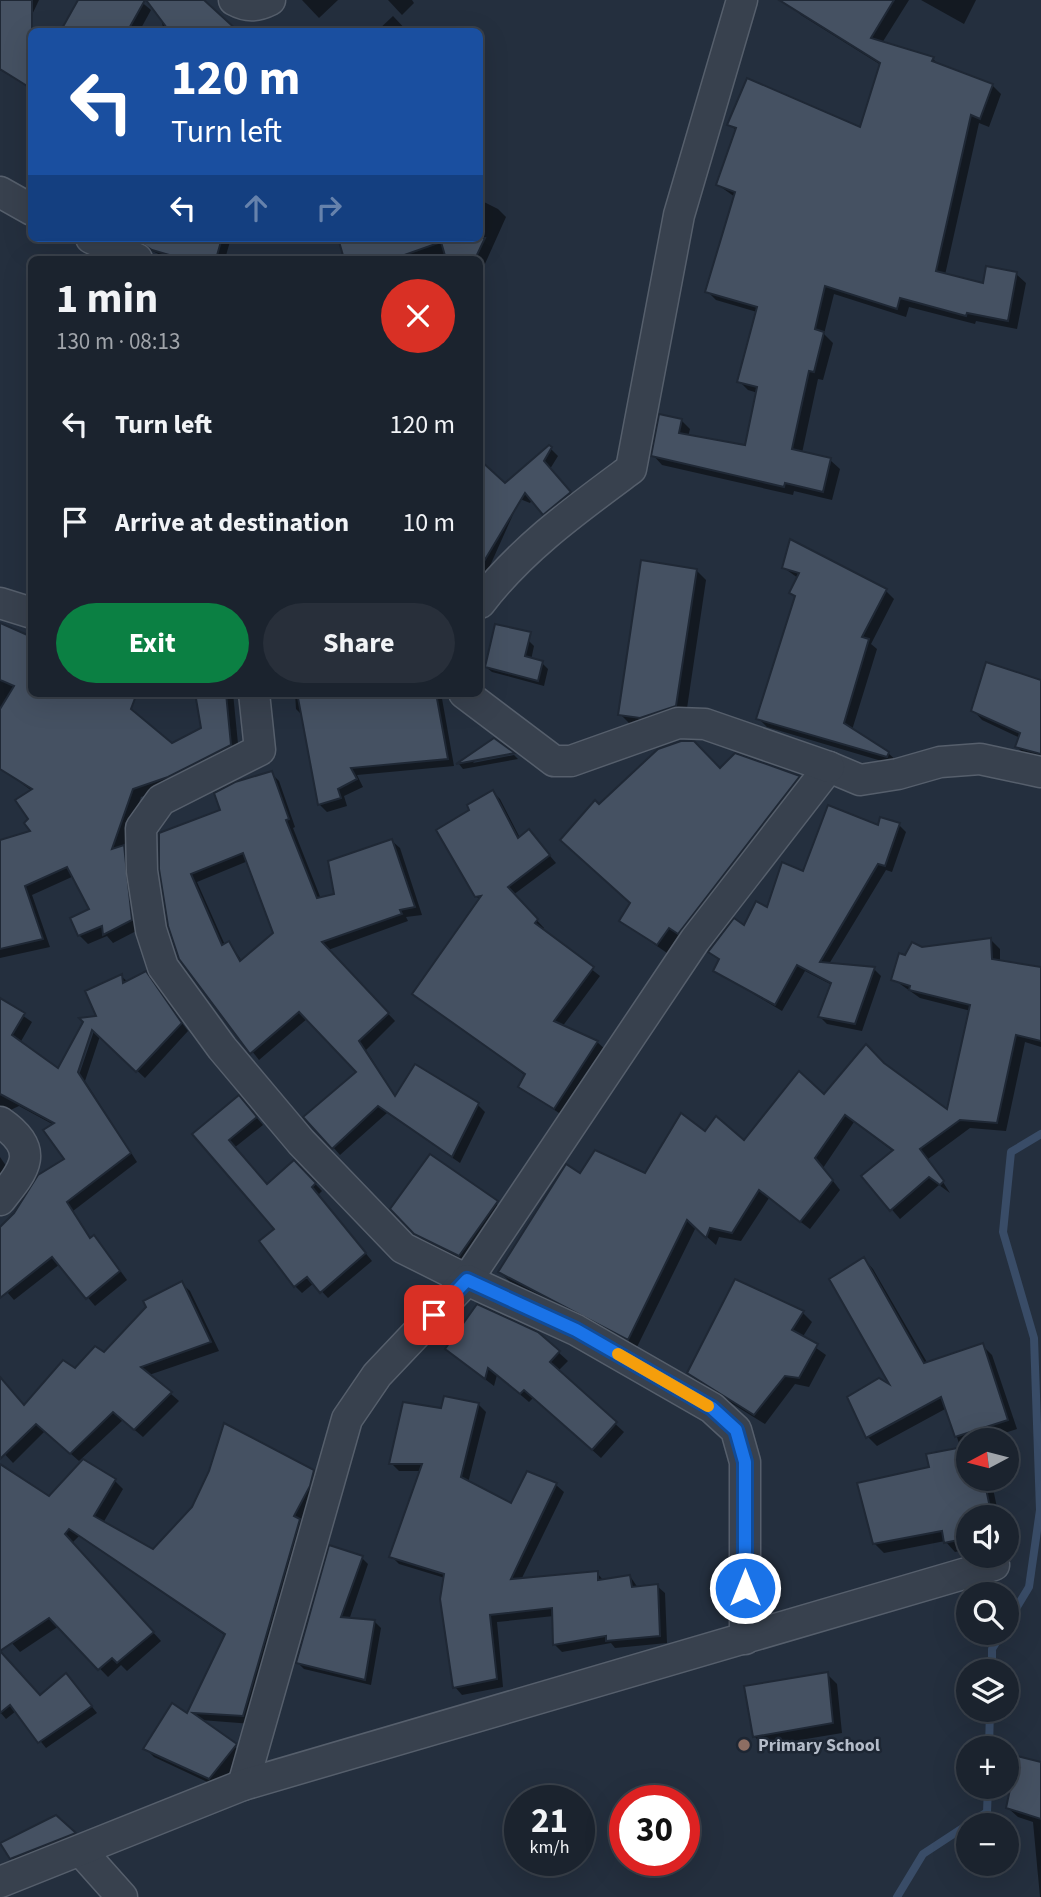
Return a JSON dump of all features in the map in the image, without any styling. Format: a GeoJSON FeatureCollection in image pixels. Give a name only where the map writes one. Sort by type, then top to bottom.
{"type":"FeatureCollection","features":[{"type":"Feature","properties":{"kind":"street"},"geometry":{"type":"LineString","coordinates":[[234,0],[245,6],[258,6],[270,0]]}},
{"type":"Feature","properties":{"kind":"street"},"geometry":{"type":"LineString","coordinates":[[483,599],[501,576],[555,527],[631,469],[680,215],[742,0]]}},
{"type":"Feature","properties":{"kind":"street"},"geometry":{"type":"LineString","coordinates":[[0,192],[28,208]]}},
{"type":"Feature","properties":{"kind":"street"},"geometry":{"type":"LineString","coordinates":[[100,242],[130,256]]}},
{"type":"Feature","properties":{"kind":"street"},"geometry":{"type":"LineString","coordinates":[[0,603],[28,612]]}},
{"type":"Feature","properties":{"kind":"street"},"geometry":{"type":"LineString","coordinates":[[254,697],[260,750],[161,800],[141,828],[142,871],[151,930],[163,967],[222,1048],[301,1142],[403,1248],[576,1330],[712,1408],[736,1430],[745,1462],[745,1639]]}},
{"type":"Feature","properties":{"kind":"street"},"geometry":{"type":"LineString","coordinates":[[469,697],[554,761],[571,761],[678,723],[705,724],[860,780],[898,774],[940,762],[980,759],[1041,772]]}},
{"type":"Feature","properties":{"kind":"street"},"geometry":{"type":"LineString","coordinates":[[243,1785],[347,1419],[377,1375],[467,1280],[695,940],[829,767]]}},
{"type":"Feature","properties":{"kind":"street"},"geometry":{"type":"LineString","coordinates":[[0,1122],[19,1135],[26,1157],[22,1173],[0,1200]]}},
{"type":"Feature","properties":{"kind":"street"},"geometry":{"type":"LineString","coordinates":[[0,1882],[243,1785],[489,1710],[745,1639],[981,1568]]}},
{"type":"Feature","properties":{"kind":"street"},"geometry":{"type":"LineString","coordinates":[[81,1851],[122,1897]]}},
{"type":"Feature","properties":{"kind":"building"},"geometry":{"type":"Polygon","coordinates":[[[0,0],[32,0],[32,28],[28,28],[28,86],[0,69],[0,0]]]}},
{"type":"Feature","properties":{"kind":"building"},"geometry":{"type":"Polygon","coordinates":[[[78,0],[145,0],[129,28],[62,28],[78,0]]]}},
{"type":"Feature","properties":{"kind":"building"},"geometry":{"type":"Polygon","coordinates":[[[146,0],[204,0],[235,28],[167,28],[146,0]]]}},
{"type":"Feature","properties":{"kind":"building"},"geometry":{"type":"Polygon","coordinates":[[[779,0],[894,0],[871,38],[934,57],[932,61],[993,84],[980,119],[971,115],[936,271],[983,283],[986,266],[1017,272],[1008,321],[967,313],[966,316],[900,298],[897,309],[825,286],[815,329],[824,332],[814,372],[809,371],[792,449],[831,458],[823,492],[785,483],[784,487],[651,456],[659,414],[682,419],[679,433],[745,445],[757,387],[737,382],[757,307],[705,292],[735,192],[716,185],[736,128],[727,125],[747,78],[860,127],[880,63],[779,0]]]}},
{"type":"Feature","properties":{"kind":"building"},"geometry":{"type":"Polygon","coordinates":[[[485,238],[476,256],[445,256],[441,242],[483,242],[485,238]]]}},
{"type":"Feature","properties":{"kind":"building"},"geometry":{"type":"Polygon","coordinates":[[[139,242],[221,242],[217,256],[173,256],[152,250],[139,242]]]}},
{"type":"Feature","properties":{"kind":"building"},"geometry":{"type":"Polygon","coordinates":[[[339,242],[441,242],[401,256],[343,256],[339,242]]]}},
{"type":"Feature","properties":{"kind":"building"},"geometry":{"type":"Polygon","coordinates":[[[549,445],[552,447],[544,461],[571,492],[543,515],[525,493],[483,563],[483,463],[505,483],[549,445]]]}},
{"type":"Feature","properties":{"kind":"building"},"geometry":{"type":"Polygon","coordinates":[[[790,539],[887,589],[862,637],[869,639],[844,723],[889,752],[887,757],[756,719],[795,596],[789,593],[799,573],[782,568],[790,539]]]}},
{"type":"Feature","properties":{"kind":"building"},"geometry":{"type":"Polygon","coordinates":[[[641,560],[697,569],[676,706],[640,718],[618,715],[641,560]]]}},
{"type":"Feature","properties":{"kind":"building"},"geometry":{"type":"Polygon","coordinates":[[[0,623],[28,635],[28,697],[136,697],[131,709],[172,743],[201,728],[196,697],[226,697],[231,745],[168,777],[133,789],[112,849],[124,845],[132,920],[103,935],[102,926],[78,936],[70,918],[89,909],[67,867],[25,886],[43,939],[0,949],[0,840],[30,831],[24,823],[28,819],[15,800],[32,789],[0,769],[0,709],[14,686],[0,680],[0,623]]]}},
{"type":"Feature","properties":{"kind":"building"},"geometry":{"type":"Polygon","coordinates":[[[495,624],[531,632],[525,656],[543,661],[538,681],[485,667],[495,624]]]}},
{"type":"Feature","properties":{"kind":"building"},"geometry":{"type":"Polygon","coordinates":[[[986,662],[1041,680],[1041,754],[1015,747],[1020,733],[971,711],[986,662]]]}},
{"type":"Feature","properties":{"kind":"building"},"geometry":{"type":"Polygon","coordinates":[[[437,697],[448,759],[351,768],[357,779],[338,789],[341,798],[318,805],[298,698],[437,697]]]}},
{"type":"Feature","properties":{"kind":"building"},"geometry":{"type":"Polygon","coordinates":[[[494,738],[515,753],[456,764],[494,738]]]}},
{"type":"Feature","properties":{"kind":"building"},"geometry":{"type":"Polygon","coordinates":[[[681,741],[694,741],[720,768],[735,753],[800,776],[678,934],[669,928],[657,945],[619,921],[630,903],[560,840],[595,800],[599,804],[658,749],[681,741]]]}},
{"type":"Feature","properties":{"kind":"building"},"geometry":{"type":"Polygon","coordinates":[[[272,771],[289,819],[286,820],[317,898],[334,894],[328,861],[392,839],[415,907],[400,910],[402,914],[322,942],[389,1013],[359,1041],[395,1096],[415,1064],[479,1103],[452,1157],[378,1106],[332,1149],[303,1117],[356,1072],[299,1012],[250,1054],[179,959],[168,926],[159,869],[159,833],[220,810],[214,793],[235,782],[272,771]],[[243,853],[191,874],[222,945],[229,941],[240,961],[273,933],[243,853]]]}},
{"type":"Feature","properties":{"kind":"building"},"geometry":{"type":"Polygon","coordinates":[[[493,790],[518,838],[529,829],[550,855],[508,887],[538,919],[535,923],[594,967],[554,1021],[598,1041],[554,1109],[518,1087],[525,1074],[412,994],[481,896],[475,897],[436,830],[469,810],[467,805],[493,790]]]}},
{"type":"Feature","properties":{"kind":"building"},"geometry":{"type":"Polygon","coordinates":[[[828,805],[878,825],[880,817],[900,823],[885,866],[878,864],[820,962],[875,967],[855,1024],[818,1017],[831,983],[797,965],[775,1005],[713,971],[719,959],[708,952],[734,918],[744,925],[756,901],[767,907],[782,862],[803,871],[828,805]]]}},
{"type":"Feature","properties":{"kind":"building"},"geometry":{"type":"Polygon","coordinates":[[[991,938],[992,959],[1041,967],[1041,1041],[1016,1035],[997,1123],[960,1120],[920,1149],[944,1181],[940,1185],[929,1177],[890,1211],[861,1176],[893,1150],[845,1115],[815,1158],[833,1180],[800,1222],[759,1190],[732,1233],[710,1228],[706,1238],[687,1220],[628,1340],[498,1272],[566,1164],[580,1173],[595,1150],[645,1173],[681,1113],[705,1131],[716,1116],[744,1140],[799,1071],[824,1094],[866,1044],[884,1063],[947,1109],[970,1005],[909,990],[910,986],[891,980],[899,953],[905,955],[912,942],[922,947],[991,938]]]}},
{"type":"Feature","properties":{"kind":"building"},"geometry":{"type":"Polygon","coordinates":[[[146,971],[182,1023],[136,1072],[92,1030],[78,1072],[131,1153],[67,1202],[90,1238],[94,1235],[120,1271],[86,1299],[52,1257],[0,1298],[0,1227],[14,1213],[38,1175],[64,1159],[43,1130],[54,1123],[0,1094],[0,998],[25,1013],[12,1035],[58,1068],[83,1022],[79,1018],[96,1016],[85,991],[122,974],[123,983],[146,971]]]}},
{"type":"Feature","properties":{"kind":"building"},"geometry":{"type":"Polygon","coordinates":[[[239,1095],[257,1117],[229,1140],[267,1184],[294,1160],[316,1183],[312,1187],[366,1253],[320,1293],[307,1277],[294,1287],[259,1241],[274,1229],[192,1134],[239,1095]]]}},
{"type":"Feature","properties":{"kind":"building"},"geometry":{"type":"Polygon","coordinates":[[[430,1154],[498,1201],[459,1256],[414,1234],[390,1209],[430,1154]]]}},
{"type":"Feature","properties":{"kind":"building"},"geometry":{"type":"Polygon","coordinates":[[[864,1257],[924,1363],[983,1343],[1008,1420],[983,1428],[956,1428],[955,1437],[941,1397],[866,1438],[847,1397],[879,1378],[889,1384],[829,1279],[864,1257]]]}},
{"type":"Feature","properties":{"kind":"building"},"geometry":{"type":"Polygon","coordinates":[[[735,1279],[804,1311],[792,1330],[818,1344],[799,1378],[785,1376],[754,1415],[687,1373],[735,1279]]]}},
{"type":"Feature","properties":{"kind":"building"},"geometry":{"type":"Polygon","coordinates":[[[182,1281],[211,1342],[141,1367],[172,1392],[134,1430],[113,1412],[70,1454],[36,1424],[0,1459],[0,1377],[24,1405],[63,1360],[75,1368],[95,1346],[104,1352],[146,1307],[143,1301],[182,1281]]]}},
{"type":"Feature","properties":{"kind":"building"},"geometry":{"type":"Polygon","coordinates":[[[477,1304],[538,1332],[560,1351],[550,1362],[617,1422],[592,1450],[524,1390],[520,1394],[488,1368],[485,1379],[445,1349],[477,1304]]]}},
{"type":"Feature","properties":{"kind":"building"},"geometry":{"type":"Polygon","coordinates":[[[444,1396],[479,1403],[461,1477],[511,1503],[527,1471],[557,1483],[511,1579],[598,1571],[598,1580],[630,1575],[632,1587],[658,1584],[660,1636],[606,1641],[606,1636],[553,1645],[552,1608],[490,1615],[497,1679],[453,1688],[440,1599],[444,1574],[389,1557],[422,1464],[389,1464],[403,1402],[441,1408],[444,1396]]]}},
{"type":"Feature","properties":{"kind":"building"},"geometry":{"type":"Polygon","coordinates":[[[224,1423],[314,1470],[310,1486],[294,1516],[300,1519],[243,1716],[193,1713],[237,1744],[209,1779],[143,1749],[172,1703],[187,1713],[225,1634],[69,1529],[65,1534],[154,1632],[117,1663],[112,1658],[98,1670],[49,1618],[0,1651],[0,1464],[49,1496],[83,1459],[116,1479],[94,1516],[153,1549],[192,1507],[209,1471],[224,1423]]]}},
{"type":"Feature","properties":{"kind":"building"},"geometry":{"type":"Polygon","coordinates":[[[956,1448],[956,1491],[987,1491],[989,1505],[956,1505],[956,1540],[944,1543],[942,1531],[873,1544],[857,1483],[929,1467],[926,1454],[956,1448]]]}},
{"type":"Feature","properties":{"kind":"building"},"geometry":{"type":"Polygon","coordinates":[[[329,1545],[363,1556],[341,1617],[375,1620],[365,1680],[296,1663],[329,1545]]]}},
{"type":"Feature","properties":{"kind":"building"},"geometry":{"type":"Polygon","coordinates":[[[0,1651],[40,1695],[66,1673],[92,1706],[38,1743],[10,1705],[0,1713],[0,1651]]]}},
{"type":"Feature","properties":{"kind":"building"},"geometry":{"type":"Polygon","coordinates":[[[828,1672],[833,1723],[753,1737],[744,1686],[828,1672]]]}},
{"type":"Feature","properties":{"kind":"building"},"geometry":{"type":"Polygon","coordinates":[[[1019,1756],[1041,1762],[1041,1819],[1006,1808],[1008,1799],[1019,1799],[1019,1756]]]}},
{"type":"Feature","properties":{"kind":"building"},"geometry":{"type":"Polygon","coordinates":[[[56,1815],[76,1833],[10,1859],[0,1843],[56,1815]]]}},
{"type":"Feature","properties":{"kind":"waterway"},"geometry":{"type":"LineString","coordinates":[[1019,1604],[1029,1587],[1040,1510],[1034,1338],[1003,1232],[1011,1152],[1041,1134]]}},
{"type":"Feature","properties":{"kind":"waterway"},"geometry":{"type":"LineString","coordinates":[[992,1659],[994,1645]]}},
{"type":"Feature","properties":{"kind":"waterway"},"geometry":{"type":"LineString","coordinates":[[989,1736],[990,1722]]}},
{"type":"Feature","properties":{"kind":"waterway"},"geometry":{"type":"LineString","coordinates":[[897,1897],[923,1854],[987,1812],[988,1799]]}},
{"type":"Feature","properties":{"kind":"slow traffic"},"geometry":{"type":"LineString","coordinates":[[618,1354],[708,1406]]}},
{"type":"Feature","properties":{"kind":"place","name":"Primary School"},"geometry":{"type":"Point","coordinates":[744,1745]}},
{"type":"Feature","properties":{"kind":"route"},"geometry":{"type":"LineString","coordinates":[[434,1315],[467,1280],[576,1330],[712,1408],[736,1430],[745,1462],[745,1588]]}}]}
